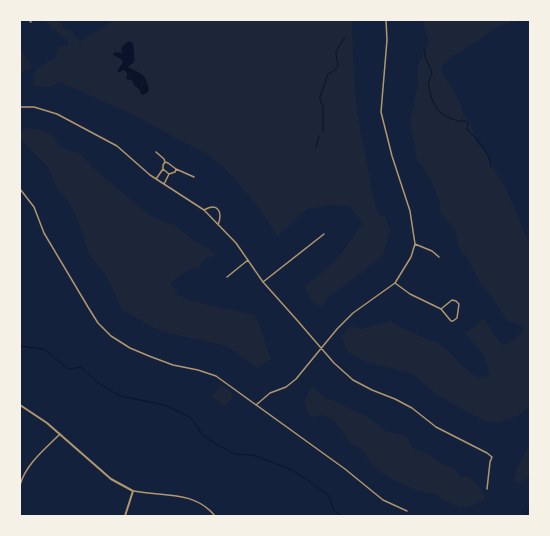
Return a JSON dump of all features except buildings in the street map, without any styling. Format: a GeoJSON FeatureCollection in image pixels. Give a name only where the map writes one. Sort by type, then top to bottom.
{"type":"FeatureCollection","features":[{"type":"Feature","properties":{"kind":"street"},"geometry":{"type":"LineString","coordinates":[[256,405],[270,393],[286,387],[296,379],[337,329],[353,313],[395,283],[411,257],[415,244],[410,211],[392,156],[381,112],[387,40],[386,20]]}},
{"type":"Feature","properties":{"kind":"street"},"geometry":{"type":"LineString","coordinates":[[20,107],[34,108],[57,114],[117,146],[156,179],[204,210],[236,243],[263,282],[334,363],[353,380],[412,408],[436,427],[492,457],[490,462],[488,489]]}},
{"type":"Feature","properties":{"kind":"street"},"geometry":{"type":"LineString","coordinates":[[156,152],[164,159],[165,162],[194,177]]}},
{"type":"Feature","properties":{"kind":"street"},"geometry":{"type":"LineString","coordinates":[[156,179],[163,169],[165,162]]}},
{"type":"Feature","properties":{"kind":"street"},"geometry":{"type":"LineString","coordinates":[[163,169],[169,174]]}},
{"type":"Feature","properties":{"kind":"street"},"geometry":{"type":"LineString","coordinates":[[164,184],[169,174],[173,174],[176,169]]}},
{"type":"Feature","properties":{"kind":"street"},"geometry":{"type":"LineString","coordinates":[[20,189],[34,207],[44,233],[88,307],[98,323],[111,336],[130,348],[161,361],[216,376],[345,469],[383,500],[407,511]]}},
{"type":"Feature","properties":{"kind":"street"},"geometry":{"type":"LineString","coordinates":[[204,210],[209,207],[218,209],[221,218],[218,224]]}},
{"type":"Feature","properties":{"kind":"street"},"geometry":{"type":"LineString","coordinates":[[263,282],[324,234]]}},
{"type":"Feature","properties":{"kind":"street"},"geometry":{"type":"LineString","coordinates":[[415,244],[432,251],[439,257]]}},
{"type":"Feature","properties":{"kind":"street"},"geometry":{"type":"LineString","coordinates":[[227,277],[248,260]]}},
{"type":"Feature","properties":{"kind":"street"},"geometry":{"type":"LineString","coordinates":[[395,283],[410,294],[441,309],[445,315],[453,321],[457,318],[458,304],[456,301],[452,300],[441,309]]}},
{"type":"Feature","properties":{"kind":"street"},"geometry":{"type":"LineString","coordinates":[[20,406],[36,415],[60,434],[111,479],[134,491],[148,494],[183,496],[208,508],[215,516]]}},
{"type":"Feature","properties":{"kind":"street"},"geometry":{"type":"LineString","coordinates":[[20,485],[29,466],[60,434]]}},
{"type":"Feature","properties":{"kind":"street"},"geometry":{"type":"LineString","coordinates":[[125,516],[134,491]]}},
{"type":"Feature","properties":{"kind":"shaded area"},"geometry":{"type":"Polygon","coordinates":[[[42,20],[59,20],[66,30],[71,30],[73,32],[73,36],[80,42],[110,23],[108,20],[352,20],[357,113],[375,205],[379,213],[385,216],[390,231],[383,255],[362,273],[327,298],[322,307],[312,301],[305,286],[331,264],[344,250],[361,226],[362,222],[349,206],[332,205],[307,209],[277,236],[258,206],[229,173],[210,156],[129,113],[60,82],[50,87],[33,86],[35,70],[57,56],[57,50],[61,46],[67,46],[68,42],[56,30],[51,29],[50,24],[42,20]]]}},
{"type":"Feature","properties":{"kind":"shaded area"},"geometry":{"type":"Polygon","coordinates":[[[422,20],[519,20],[496,28],[454,55],[441,67],[442,72],[460,102],[463,114],[471,125],[476,142],[485,151],[505,187],[530,245],[530,406],[517,416],[500,422],[489,422],[482,420],[443,398],[417,378],[406,372],[360,359],[351,354],[345,346],[342,335],[352,326],[362,329],[390,321],[438,343],[470,373],[480,378],[480,376],[485,378],[490,374],[483,354],[465,333],[484,319],[502,345],[515,339],[524,327],[508,322],[488,291],[481,285],[468,259],[458,246],[456,232],[440,212],[440,203],[429,177],[417,159],[410,121],[418,83],[418,65],[429,43],[422,20]]]}},
{"type":"Feature","properties":{"kind":"shaded area"},"geometry":{"type":"Polygon","coordinates":[[[129,41],[133,44],[135,60],[128,67],[140,73],[148,84],[149,90],[143,95],[134,85],[132,80],[126,79],[126,71],[117,71],[123,62],[121,59],[113,55],[115,52],[122,53],[121,48],[129,41]]]}},
{"type":"Feature","properties":{"kind":"shaded area"},"geometry":{"type":"Polygon","coordinates":[[[20,47],[32,68],[20,73],[20,47]]]}},
{"type":"Feature","properties":{"kind":"shaded area"},"geometry":{"type":"Polygon","coordinates":[[[25,128],[42,130],[53,136],[61,148],[81,154],[92,167],[149,215],[169,224],[171,222],[193,240],[215,254],[213,257],[206,257],[198,268],[187,271],[171,283],[176,292],[174,293],[191,301],[254,315],[258,321],[271,359],[257,368],[227,346],[168,333],[154,328],[122,310],[106,275],[89,255],[82,231],[73,210],[64,196],[57,189],[48,168],[25,144],[20,134],[25,128]]]}},
{"type":"Feature","properties":{"kind":"shaded area"},"geometry":{"type":"Polygon","coordinates":[[[221,384],[234,395],[225,407],[212,397],[221,384]]]}},
{"type":"Feature","properties":{"kind":"shaded area"},"geometry":{"type":"Polygon","coordinates":[[[313,386],[327,399],[335,401],[368,417],[386,431],[406,436],[414,449],[427,453],[442,464],[455,469],[461,478],[467,476],[479,486],[485,500],[468,507],[458,507],[435,494],[422,492],[391,479],[373,466],[362,450],[350,443],[335,422],[328,416],[320,415],[312,418],[305,406],[305,402],[307,395],[313,386]]]}},
{"type":"Feature","properties":{"kind":"shaded area"},"geometry":{"type":"Polygon","coordinates":[[[530,446],[530,477],[517,483],[514,480],[516,470],[530,446]]]}},
{"type":"Feature","properties":{"kind":"waterway"},"geometry":{"type":"LineString","coordinates":[[323,131],[323,106],[320,97],[328,74],[333,72],[338,65],[336,51],[345,37]]}},
{"type":"Feature","properties":{"kind":"waterway"},"geometry":{"type":"LineString","coordinates":[[424,50],[425,57],[432,72],[429,85],[431,96],[435,105],[445,116],[457,121],[468,122],[467,129],[486,151],[491,167]]}},
{"type":"Feature","properties":{"kind":"waterway"},"geometry":{"type":"LineString","coordinates":[[316,147],[319,136]]}},
{"type":"Feature","properties":{"kind":"waterway"},"geometry":{"type":"LineString","coordinates":[[20,346],[44,349],[68,369],[81,367],[95,381],[120,396],[165,405],[191,418],[202,434],[214,443],[235,454],[253,455],[292,470],[329,496],[334,511],[343,516]]}},
{"type":"Feature","properties":{"kind":"waterway"},"geometry":{"type":"LineString","coordinates":[[524,516],[530,508]]}}]}
